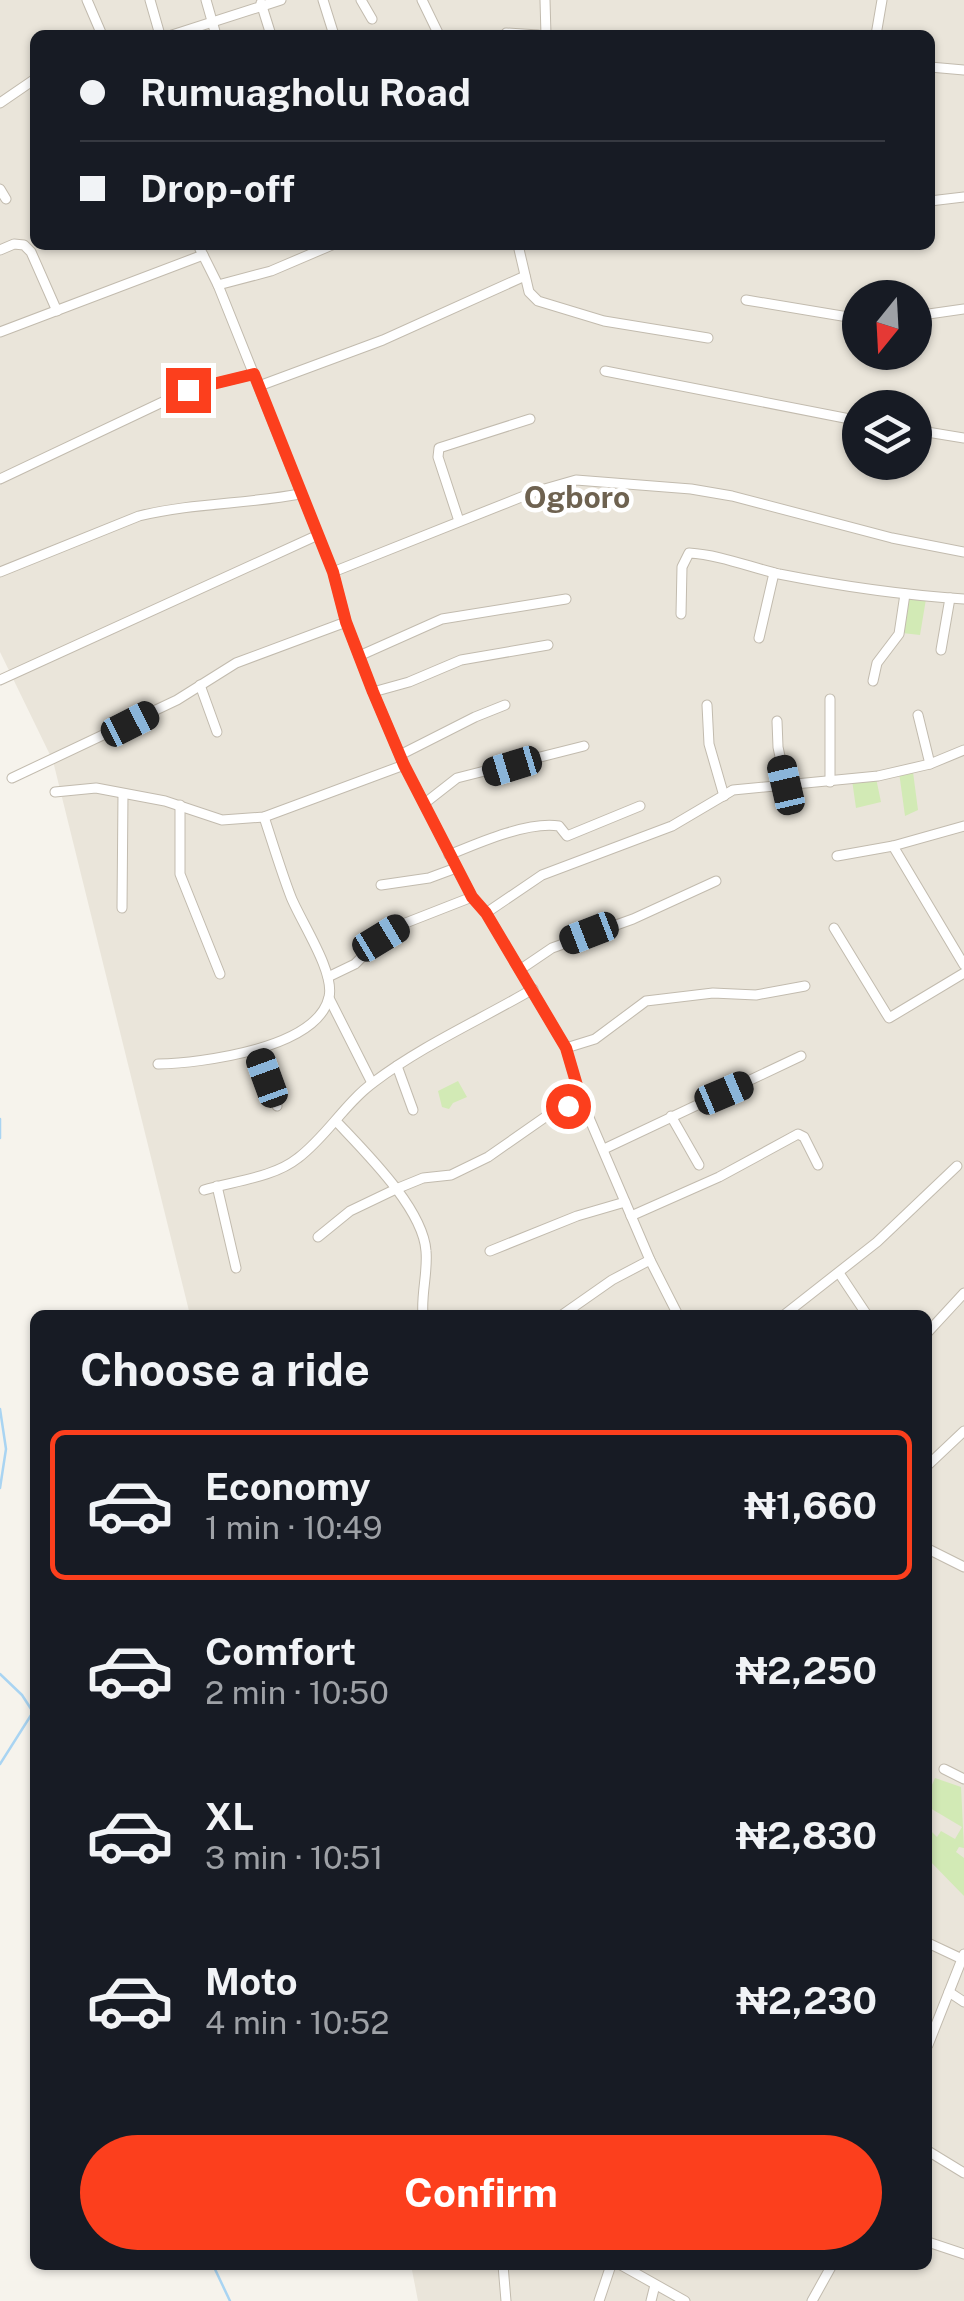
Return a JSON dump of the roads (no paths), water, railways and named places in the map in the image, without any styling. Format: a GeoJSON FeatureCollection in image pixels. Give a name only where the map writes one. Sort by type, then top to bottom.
{"type":"FeatureCollection","features":[{"type":"Feature","properties":{"kind":"street"},"geometry":{"type":"LineString","coordinates":[[87,0],[99,30]]}},
{"type":"Feature","properties":{"kind":"street"},"geometry":{"type":"LineString","coordinates":[[150,0],[159,30]]}},
{"type":"Feature","properties":{"kind":"street"},"geometry":{"type":"LineString","coordinates":[[206,0],[214,30]]}},
{"type":"Feature","properties":{"kind":"street"},"geometry":{"type":"LineString","coordinates":[[187,30],[261,3],[281,0]]}},
{"type":"Feature","properties":{"kind":"street"},"geometry":{"type":"LineString","coordinates":[[323,0],[332,30]]}},
{"type":"Feature","properties":{"kind":"street"},"geometry":{"type":"LineString","coordinates":[[361,0],[372,19]]}},
{"type":"Feature","properties":{"kind":"street"},"geometry":{"type":"LineString","coordinates":[[422,0],[437,30]]}},
{"type":"Feature","properties":{"kind":"street"},"geometry":{"type":"LineString","coordinates":[[545,0],[546,30]]}},
{"type":"Feature","properties":{"kind":"street"},"geometry":{"type":"LineString","coordinates":[[877,30],[882,0]]}},
{"type":"Feature","properties":{"kind":"street"},"geometry":{"type":"LineString","coordinates":[[261,3],[269,30]]}},
{"type":"Feature","properties":{"kind":"street"},"geometry":{"type":"LineString","coordinates":[[935,67],[964,70]]}},
{"type":"Feature","properties":{"kind":"street"},"geometry":{"type":"LineString","coordinates":[[0,103],[30,82]]}},
{"type":"Feature","properties":{"kind":"street"},"geometry":{"type":"LineString","coordinates":[[0,188],[6,199]]}},
{"type":"Feature","properties":{"kind":"street"},"geometry":{"type":"LineString","coordinates":[[935,200],[964,197]]}},
{"type":"Feature","properties":{"kind":"street"},"geometry":{"type":"LineString","coordinates":[[0,250],[14,244],[24,245],[31,252],[57,311]]}},
{"type":"Feature","properties":{"kind":"street"},"geometry":{"type":"LineString","coordinates":[[0,332],[201,250],[333,572],[346,622],[402,760],[472,897],[521,969],[566,1048],[581,1099],[675,1310]]}},
{"type":"Feature","properties":{"kind":"street"},"geometry":{"type":"LineString","coordinates":[[218,285],[270,271],[320,250]]}},
{"type":"Feature","properties":{"kind":"street"},"geometry":{"type":"LineString","coordinates":[[519,250],[530,292],[538,301],[604,321],[708,338]]}},
{"type":"Feature","properties":{"kind":"street"},"geometry":{"type":"LineString","coordinates":[[259,386],[384,340],[525,276]]}},
{"type":"Feature","properties":{"kind":"street"},"geometry":{"type":"LineString","coordinates":[[746,300],[842,316]]}},
{"type":"Feature","properties":{"kind":"street"},"geometry":{"type":"LineString","coordinates":[[932,314],[964,309]]}},
{"type":"Feature","properties":{"kind":"street"},"geometry":{"type":"LineString","coordinates":[[606,371],[842,418]]}},
{"type":"Feature","properties":{"kind":"street"},"geometry":{"type":"LineString","coordinates":[[0,479],[188,390],[254,374]]}},
{"type":"Feature","properties":{"kind":"street"},"geometry":{"type":"LineString","coordinates":[[459,521],[438,457],[440,448],[530,419]]}},
{"type":"Feature","properties":{"kind":"street"},"geometry":{"type":"LineString","coordinates":[[932,433],[964,438]]}},
{"type":"Feature","properties":{"kind":"street"},"geometry":{"type":"LineString","coordinates":[[333,572],[459,521],[576,480],[732,496],[892,538],[964,552]]}},
{"type":"Feature","properties":{"kind":"street"},"geometry":{"type":"LineString","coordinates":[[0,572],[140,516],[300,494]]}},
{"type":"Feature","properties":{"kind":"street"},"geometry":{"type":"LineString","coordinates":[[0,680],[318,534]]}},
{"type":"Feature","properties":{"kind":"street"},"geometry":{"type":"LineString","coordinates":[[681,614],[682,567],[689,552],[732,558],[774,572],[905,594],[964,599]]}},
{"type":"Feature","properties":{"kind":"street"},"geometry":{"type":"LineString","coordinates":[[759,638],[774,572]]}},
{"type":"Feature","properties":{"kind":"street"},"geometry":{"type":"LineString","coordinates":[[872,681],[877,663],[898,634],[905,594]]}},
{"type":"Feature","properties":{"kind":"street"},"geometry":{"type":"LineString","coordinates":[[941,650],[950,598]]}},
{"type":"Feature","properties":{"kind":"street"},"geometry":{"type":"LineString","coordinates":[[359,656],[442,619],[566,599]]}},
{"type":"Feature","properties":{"kind":"street"},"geometry":{"type":"LineString","coordinates":[[12,778],[130,724],[236,663],[346,622]]}},
{"type":"Feature","properties":{"kind":"street"},"geometry":{"type":"LineString","coordinates":[[373,692],[461,660],[548,646]]}},
{"type":"Feature","properties":{"kind":"street"},"geometry":{"type":"LineString","coordinates":[[200,685],[217,732]]}},
{"type":"Feature","properties":{"kind":"street"},"geometry":{"type":"LineString","coordinates":[[830,699],[830,782]]}},
{"type":"Feature","properties":{"kind":"street"},"geometry":{"type":"LineString","coordinates":[[55,792],[96,788],[180,805],[222,820],[264,818],[402,760],[474,717],[505,705]]}},
{"type":"Feature","properties":{"kind":"street"},"geometry":{"type":"LineString","coordinates":[[707,705],[709,744],[724,796]]}},
{"type":"Feature","properties":{"kind":"street"},"geometry":{"type":"LineString","coordinates":[[918,715],[930,764]]}},
{"type":"Feature","properties":{"kind":"street"},"geometry":{"type":"LineString","coordinates":[[777,721],[786,785]]}},
{"type":"Feature","properties":{"kind":"street"},"geometry":{"type":"LineString","coordinates":[[425,803],[457,778],[584,746]]}},
{"type":"Feature","properties":{"kind":"street"},"geometry":{"type":"LineString","coordinates":[[486,913],[542,876],[672,826],[732,790],[878,776],[930,764],[964,750]]}},
{"type":"Feature","properties":{"kind":"street"},"geometry":{"type":"LineString","coordinates":[[122,908],[123,794]]}},
{"type":"Feature","properties":{"kind":"street"},"geometry":{"type":"LineString","coordinates":[[180,805],[180,874],[220,974]]}},
{"type":"Feature","properties":{"kind":"street"},"geometry":{"type":"LineString","coordinates":[[450,856],[512,832],[545,826],[559,826],[567,836],[640,806]]}},
{"type":"Feature","properties":{"kind":"street"},"geometry":{"type":"LineString","coordinates":[[264,818],[292,900],[328,977],[329,998],[372,1082]]}},
{"type":"Feature","properties":{"kind":"street"},"geometry":{"type":"LineString","coordinates":[[837,856],[893,846],[964,826]]}},
{"type":"Feature","properties":{"kind":"street"},"geometry":{"type":"LineString","coordinates":[[893,846],[964,965]]}},
{"type":"Feature","properties":{"kind":"street"},"geometry":{"type":"LineString","coordinates":[[381,885],[429,878],[456,868]]}},
{"type":"Feature","properties":{"kind":"street"},"geometry":{"type":"LineString","coordinates":[[521,969],[552,948],[633,919],[716,882]]}},
{"type":"Feature","properties":{"kind":"street"},"geometry":{"type":"LineString","coordinates":[[328,977],[355,964],[381,938],[403,924],[472,897]]}},
{"type":"Feature","properties":{"kind":"street"},"geometry":{"type":"LineString","coordinates":[[834,928],[890,1018],[964,973]]}},
{"type":"Feature","properties":{"kind":"street"},"geometry":{"type":"LineString","coordinates":[[566,1048],[595,1039],[646,1002],[713,992],[756,995],[805,986]]}},
{"type":"Feature","properties":{"kind":"street"},"geometry":{"type":"LineString","coordinates":[[204,1190],[296,1161],[372,1082],[425,1046],[476,1022],[532,988]]}},
{"type":"Feature","properties":{"kind":"street"},"geometry":{"type":"LineString","coordinates":[[158,1064],[257,1051],[315,1019],[329,998]]}},
{"type":"Feature","properties":{"kind":"street"},"geometry":{"type":"LineString","coordinates":[[257,1051],[277,1106]]}},
{"type":"Feature","properties":{"kind":"street"},"geometry":{"type":"LineString","coordinates":[[604,1149],[801,1056]]}},
{"type":"Feature","properties":{"kind":"street"},"geometry":{"type":"LineString","coordinates":[[397,1066],[413,1110]]}},
{"type":"Feature","properties":{"kind":"street"},"geometry":{"type":"LineString","coordinates":[[318,1237],[350,1212],[396,1189],[423,1178],[451,1175],[488,1157],[551,1113],[581,1099]]}},
{"type":"Feature","properties":{"kind":"street"},"geometry":{"type":"LineString","coordinates":[[670,1116],[699,1166]]}},
{"type":"Feature","properties":{"kind":"street"},"geometry":{"type":"LineString","coordinates":[[336,1121],[373,1158],[420,1230],[426,1252],[423,1310]]}},
{"type":"Feature","properties":{"kind":"street"},"geometry":{"type":"LineString","coordinates":[[631,1216],[720,1177],[798,1134],[804,1137],[818,1165]]}},
{"type":"Feature","properties":{"kind":"street"},"geometry":{"type":"LineString","coordinates":[[791,1310],[839,1273],[958,1166]]}},
{"type":"Feature","properties":{"kind":"street"},"geometry":{"type":"LineString","coordinates":[[217,1186],[236,1268]]}},
{"type":"Feature","properties":{"kind":"street"},"geometry":{"type":"LineString","coordinates":[[490,1250],[625,1202]]}},
{"type":"Feature","properties":{"kind":"street"},"geometry":{"type":"LineString","coordinates":[[569,1310],[650,1260]]}},
{"type":"Feature","properties":{"kind":"street"},"geometry":{"type":"LineString","coordinates":[[839,1273],[864,1310]]}},
{"type":"Feature","properties":{"kind":"street"},"geometry":{"type":"LineString","coordinates":[[932,1328],[964,1293]]}},
{"type":"Feature","properties":{"kind":"street"},"geometry":{"type":"LineString","coordinates":[[932,1461],[964,1430]]}},
{"type":"Feature","properties":{"kind":"street"},"geometry":{"type":"LineString","coordinates":[[932,1551],[964,1567]]}},
{"type":"Feature","properties":{"kind":"street"},"geometry":{"type":"LineString","coordinates":[[944,1769],[964,1778]]}},
{"type":"Feature","properties":{"kind":"street"},"geometry":{"type":"LineString","coordinates":[[932,1944],[963,1956],[932,2032]]}},
{"type":"Feature","properties":{"kind":"street"},"geometry":{"type":"LineString","coordinates":[[949,1992],[964,2002]]}},
{"type":"Feature","properties":{"kind":"street"},"geometry":{"type":"LineString","coordinates":[[932,2153],[964,2173]]}},
{"type":"Feature","properties":{"kind":"street"},"geometry":{"type":"LineString","coordinates":[[932,2243],[964,2254]]}},
{"type":"Feature","properties":{"kind":"street"},"geometry":{"type":"LineString","coordinates":[[504,2270],[506,2301]]}},
{"type":"Feature","properties":{"kind":"street"},"geometry":{"type":"LineString","coordinates":[[599,2301],[610,2270]]}},
{"type":"Feature","properties":{"kind":"street"},"geometry":{"type":"LineString","coordinates":[[629,2270],[685,2301]]}},
{"type":"Feature","properties":{"kind":"street"},"geometry":{"type":"LineString","coordinates":[[812,2301],[829,2270]]}},
{"type":"Feature","properties":{"kind":"street"},"geometry":{"type":"LineString","coordinates":[[650,2301],[654,2285]]}},
{"type":"Feature","properties":{"kind":"waterway"},"geometry":{"type":"LineString","coordinates":[[0,1119],[0,1138]]}},
{"type":"Feature","properties":{"kind":"waterway"},"geometry":{"type":"LineString","coordinates":[[0,1409],[6,1449],[0,1488]]}},
{"type":"Feature","properties":{"kind":"waterway"},"geometry":{"type":"LineString","coordinates":[[0,1674],[30,1707]]}},
{"type":"Feature","properties":{"kind":"waterway"},"geometry":{"type":"LineString","coordinates":[[0,1764],[30,1717]]}},
{"type":"Feature","properties":{"kind":"waterway"},"geometry":{"type":"LineString","coordinates":[[215,2270],[230,2301]]}},
{"type":"Feature","properties":{"kind":"district","name":"Ogboro"},"geometry":{"type":"Point","coordinates":[577,497]}}]}
